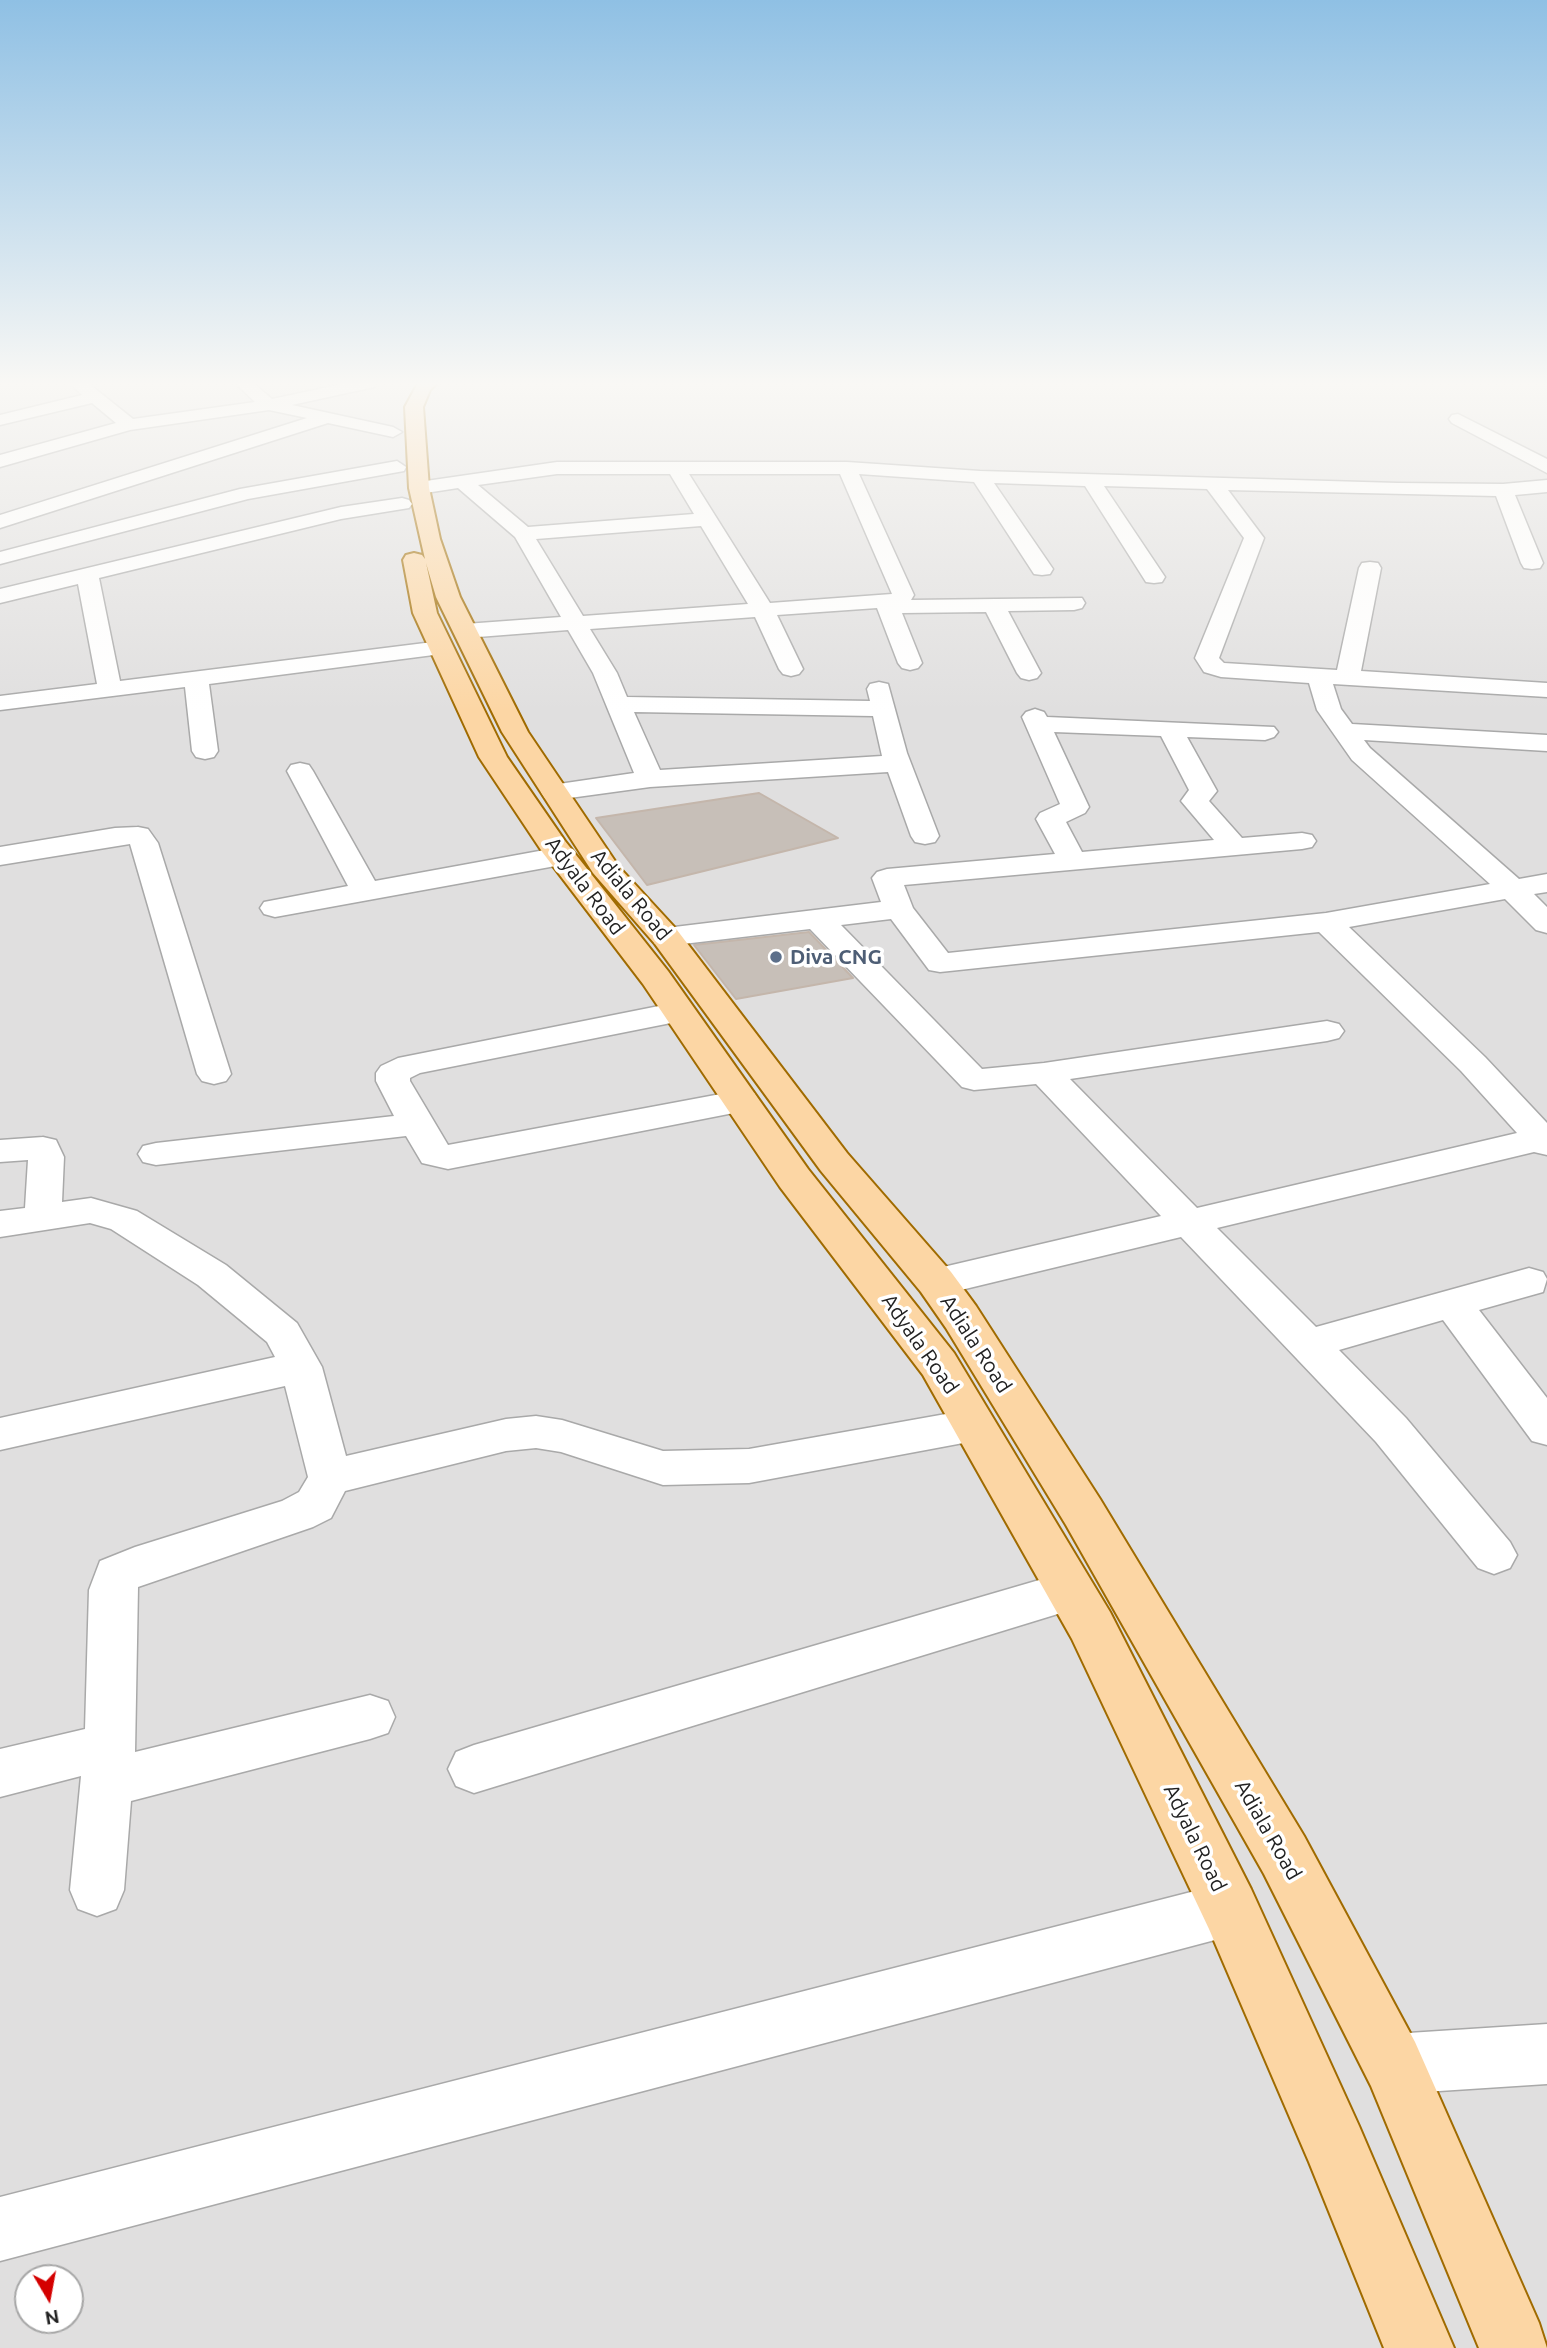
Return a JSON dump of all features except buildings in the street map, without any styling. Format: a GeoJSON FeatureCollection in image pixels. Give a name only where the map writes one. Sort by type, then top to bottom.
{"type":"FeatureCollection","features":[{"type":"Feature","properties":{"kind":"main road","name":"Adiala Road"},"geometry":{"type":"LineString","coordinates":[[411,493],[448,597],[453,640],[608,873],[666,937],[834,1161],[936,1282],[961,1317],[1083,1511],[1284,1854],[1393,2064],[1514,2348]]}},
{"type":"Feature","properties":{"kind":"main road","name":"Adyala Road"},"geometry":{"type":"LineString","coordinates":[[453,640],[493,757],[561,856],[679,1012],[794,1178],[939,1364],[1092,1627],[1230,1909],[1336,2149],[1419,2348]]}},
{"type":"Feature","properties":{"kind":"street"},"geometry":{"type":"LineString","coordinates":[[0,522],[92,493]]}},
{"type":"Feature","properties":{"kind":"street"},"geometry":{"type":"LineString","coordinates":[[0,558],[250,493]]}},
{"type":"Feature","properties":{"kind":"street"},"geometry":{"type":"LineString","coordinates":[[0,596],[341,513],[373,493]]}},
{"type":"Feature","properties":{"kind":"street"},"geometry":{"type":"LineString","coordinates":[[475,493],[523,534],[605,673],[650,779]]}},
{"type":"Feature","properties":{"kind":"street"},"geometry":{"type":"LineString","coordinates":[[691,493],[762,610],[791,669]]}},
{"type":"Feature","properties":{"kind":"street"},"geometry":{"type":"LineString","coordinates":[[858,493],[903,594],[899,600],[887,605]]}},
{"type":"Feature","properties":{"kind":"street"},"geometry":{"type":"LineString","coordinates":[[990,493],[1042,569]]}},
{"type":"Feature","properties":{"kind":"street"},"geometry":{"type":"LineString","coordinates":[[1099,493],[1154,577]]}},
{"type":"Feature","properties":{"kind":"street"},"geometry":{"type":"LineString","coordinates":[[1220,493],[1254,538],[1207,658],[1212,667],[1319,677],[1547,690]]}},
{"type":"Feature","properties":{"kind":"street"},"geometry":{"type":"LineString","coordinates":[[1504,493],[1532,563]]}},
{"type":"Feature","properties":{"kind":"street"},"geometry":{"type":"LineString","coordinates":[[523,534],[708,519]]}},
{"type":"Feature","properties":{"kind":"street"},"geometry":{"type":"LineString","coordinates":[[1347,678],[1370,568]]}},
{"type":"Feature","properties":{"kind":"street"},"geometry":{"type":"LineString","coordinates":[[87,575],[110,689]]}},
{"type":"Feature","properties":{"kind":"street"},"geometry":{"type":"LineString","coordinates":[[0,702],[197,679],[575,624],[762,610],[887,605],[994,606],[1074,603]]}},
{"type":"Feature","properties":{"kind":"street"},"geometry":{"type":"LineString","coordinates":[[887,605],[910,663]]}},
{"type":"Feature","properties":{"kind":"street"},"geometry":{"type":"LineString","coordinates":[[994,606],[1029,673]]}},
{"type":"Feature","properties":{"kind":"street"},"geometry":{"type":"LineString","coordinates":[[1319,677],[1329,710],[1361,754],[1511,888],[1547,924]]}},
{"type":"Feature","properties":{"kind":"street"},"geometry":{"type":"LineString","coordinates":[[197,679],[205,751]]}},
{"type":"Feature","properties":{"kind":"street"},"geometry":{"type":"LineString","coordinates":[[617,704],[881,699],[897,763],[925,836]]}},
{"type":"Feature","properties":{"kind":"street"},"geometry":{"type":"LineString","coordinates":[[1073,861],[1050,819],[1075,807],[1037,721],[1265,732]]}},
{"type":"Feature","properties":{"kind":"street"},"geometry":{"type":"LineString","coordinates":[[1170,729],[1203,790],[1195,801],[1235,847]]}},
{"type":"Feature","properties":{"kind":"street"},"geometry":{"type":"LineString","coordinates":[[1345,731],[1547,743]]}},
{"type":"Feature","properties":{"kind":"street"},"geometry":{"type":"LineString","coordinates":[[555,792],[650,779],[897,763]]}},
{"type":"Feature","properties":{"kind":"street"},"geometry":{"type":"LineString","coordinates":[[300,771],[366,892]]}},
{"type":"Feature","properties":{"kind":"street"},"geometry":{"type":"LineString","coordinates":[[0,856],[115,836],[138,835],[144,843],[214,1074]]}},
{"type":"Feature","properties":{"kind":"street"},"geometry":{"type":"LineString","coordinates":[[1302,841],[887,878],[899,909],[940,963],[1326,922],[1547,883]]}},
{"type":"Feature","properties":{"kind":"street"},"geometry":{"type":"LineString","coordinates":[[275,908],[561,856]]}},
{"type":"Feature","properties":{"kind":"street"},"geometry":{"type":"LineString","coordinates":[[666,937],[899,909]]}},
{"type":"Feature","properties":{"kind":"street"},"geometry":{"type":"LineString","coordinates":[[818,919],[974,1080],[1044,1073],[1327,1031]]}},
{"type":"Feature","properties":{"kind":"street"},"geometry":{"type":"LineString","coordinates":[[936,1282],[1545,1142],[1474,1064],[1326,922]]}},
{"type":"Feature","properties":{"kind":"street"},"geometry":{"type":"LineString","coordinates":[[679,1012],[410,1065],[393,1073],[393,1081],[435,1155],[448,1157],[742,1101]]}},
{"type":"Feature","properties":{"kind":"street"},"geometry":{"type":"LineString","coordinates":[[1044,1073],[1391,1430],[1494,1555]]}},
{"type":"Feature","properties":{"kind":"street"},"geometry":{"type":"LineString","coordinates":[[156,1154],[416,1124]]}},
{"type":"Feature","properties":{"kind":"street"},"geometry":{"type":"LineString","coordinates":[[0,1151],[43,1148],[46,1157],[43,1215]]}},
{"type":"Feature","properties":{"kind":"street"},"geometry":{"type":"LineString","coordinates":[[0,1224],[43,1215],[91,1210],[124,1220],[204,1269],[283,1333],[301,1367],[330,1477],[315,1505],[297,1514],[135,1566],[117,1575],[113,1590],[108,1765],[97,1890]]}},
{"type":"Feature","properties":{"kind":"street"},"geometry":{"type":"LineString","coordinates":[[1309,1344],[1529,1282]]}},
{"type":"Feature","properties":{"kind":"street"},"geometry":{"type":"LineString","coordinates":[[1453,1304],[1547,1429]]}},
{"type":"Feature","properties":{"kind":"street"},"geometry":{"type":"LineString","coordinates":[[0,1434],[301,1367]]}},
{"type":"Feature","properties":{"kind":"street"},"geometry":{"type":"LineString","coordinates":[[330,1477],[506,1435],[526,1433],[562,1436],[663,1468],[749,1466],[974,1425]]}},
{"type":"Feature","properties":{"kind":"street"},"geometry":{"type":"LineString","coordinates":[[474,1769],[1070,1591]]}},
{"type":"Feature","properties":{"kind":"street"},"geometry":{"type":"LineString","coordinates":[[0,1773],[108,1765],[370,1717]]}},
{"type":"Feature","properties":{"kind":"street"},"geometry":{"type":"LineString","coordinates":[[0,2229],[1230,1909]]}},
{"type":"Feature","properties":{"kind":"street"},"geometry":{"type":"LineString","coordinates":[[1393,2064],[1547,2054]]}},
{"type":"Feature","properties":{"kind":"shaded area"},"geometry":{"type":"Polygon","coordinates":[[[0,493],[1547,493],[1547,2348],[0,2348],[0,493]]]}},
{"type":"Feature","properties":{"kind":"place","name":"Diva CNG"},"geometry":{"type":"Point","coordinates":[776,957]}}]}
